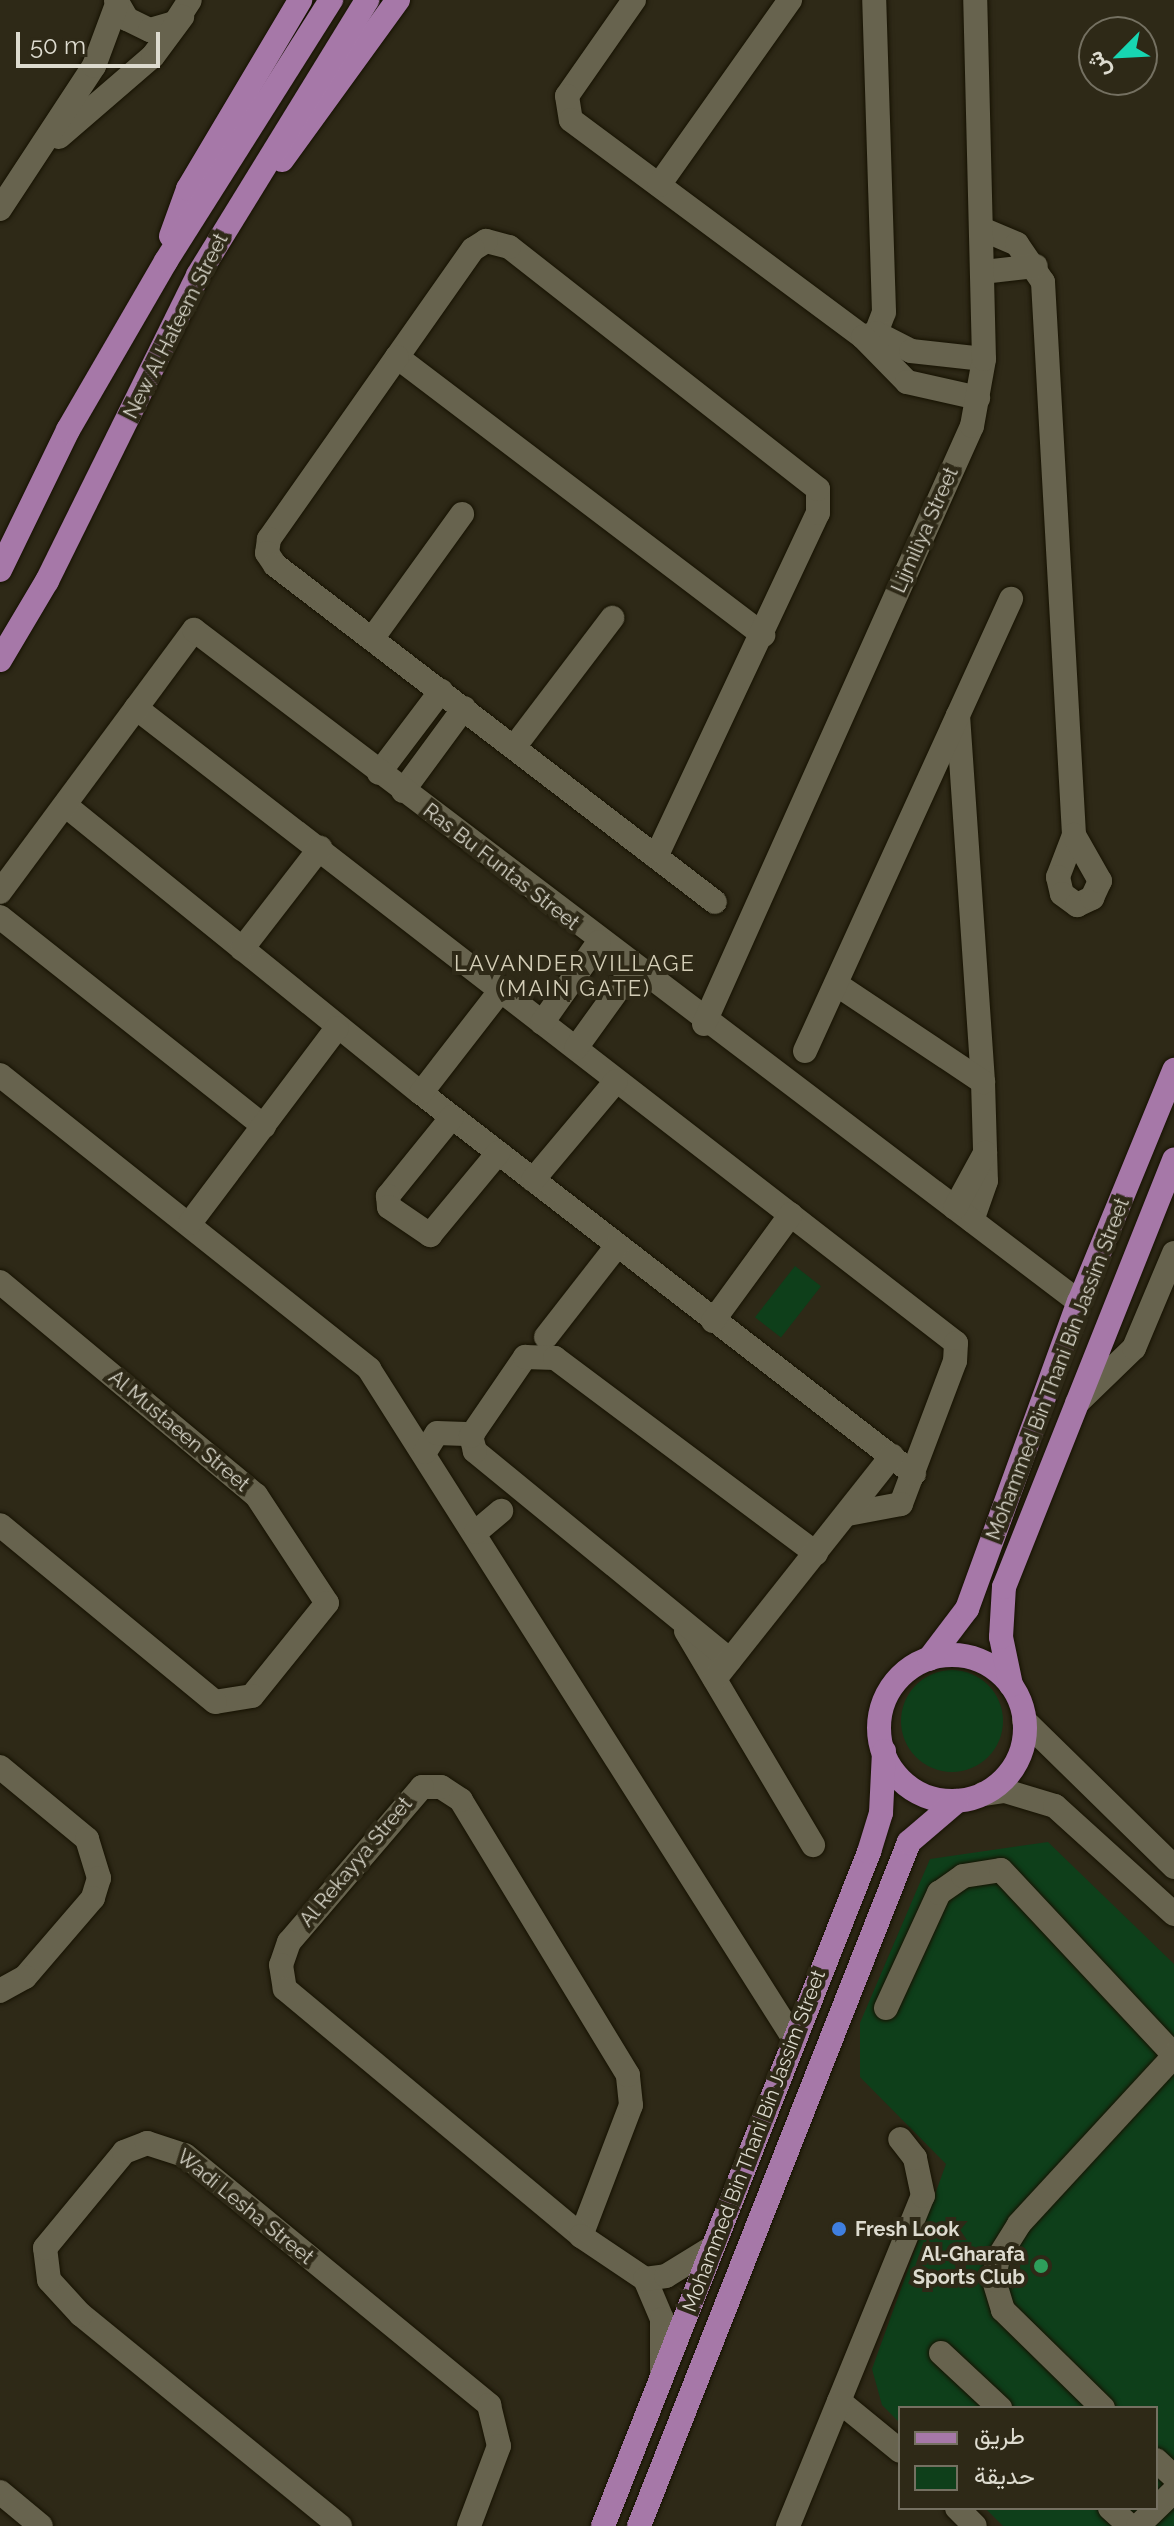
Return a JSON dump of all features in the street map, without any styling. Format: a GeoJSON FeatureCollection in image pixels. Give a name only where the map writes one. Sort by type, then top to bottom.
{"type":"FeatureCollection","features":[{"type":"Feature","properties":{"kind":"main road"},"geometry":{"type":"LineString","coordinates":[[166,261],[188,189],[300,0]]}},
{"type":"Feature","properties":{"kind":"main road","name":"New Al Hateem Street"},"geometry":{"type":"LineString","coordinates":[[0,570],[68,430],[166,261],[331,0]]}},
{"type":"Feature","properties":{"kind":"main road","name":"New Al Hateem Street"},"geometry":{"type":"LineString","coordinates":[[0,660],[47,581],[198,275],[367,0]]}},
{"type":"Feature","properties":{"kind":"main road"},"geometry":{"type":"LineString","coordinates":[[198,275],[398,0]]}},
{"type":"Feature","properties":{"kind":"main road","name":"Mohammed Bin Thani Bin Jassim Street"},"geometry":{"type":"LineString","coordinates":[[929,1659],[967,1609],[1079,1302],[1174,1070]]}},
{"type":"Feature","properties":{"kind":"main road","name":"Mohammed Bin Thani Bin Jassim Street"},"geometry":{"type":"LineString","coordinates":[[1011,1685],[1001,1637],[1004,1587],[1174,1160]]}},
{"type":"Feature","properties":{"kind":"main road"},"geometry":{"type":"LineString","coordinates":[[929,1659],[974,1659],[1011,1685],[1024,1720],[1012,1770],[983,1794],[957,1801],[912,1788],[884,1751],[887,1695],[929,1659]]}},
{"type":"Feature","properties":{"kind":"main road","name":"Mohammed Bin Thani Bin Jassim Street"},"geometry":{"type":"LineString","coordinates":[[603,2526],[881,1813],[884,1751]]}},
{"type":"Feature","properties":{"kind":"main road","name":"Mohammed Bin Thani Bin Jassim Street"},"geometry":{"type":"LineString","coordinates":[[639,2526],[909,1842],[957,1801]]}},
{"type":"Feature","properties":{"kind":"street"},"geometry":{"type":"LineString","coordinates":[[634,0],[565,104],[571,120],[870,335],[911,351],[984,359]]}},
{"type":"Feature","properties":{"kind":"street"},"geometry":{"type":"LineString","coordinates":[[659,185],[790,0]]}},
{"type":"Feature","properties":{"kind":"street"},"geometry":{"type":"LineString","coordinates":[[870,335],[884,312],[874,0]]}},
{"type":"Feature","properties":{"kind":"street","name":"Lijmiliya Street"},"geometry":{"type":"LineString","coordinates":[[704,1024],[972,426],[984,359],[975,0]]}},
{"type":"Feature","properties":{"kind":"street"},"geometry":{"type":"LineString","coordinates":[[117,2],[127,19],[150,30],[186,8]]}},
{"type":"Feature","properties":{"kind":"street"},"geometry":{"type":"LineString","coordinates":[[0,209],[42,152],[104,46],[117,2]]}},
{"type":"Feature","properties":{"kind":"street"},"geometry":{"type":"LineString","coordinates":[[42,152],[153,56],[186,8]]}},
{"type":"Feature","properties":{"kind":"street"},"geometry":{"type":"LineString","coordinates":[[982,229],[1017,244],[1036,266],[1043,282],[1074,835]]}},
{"type":"Feature","properties":{"kind":"street"},"geometry":{"type":"LineString","coordinates":[[656,857],[818,513],[811,479],[522,256],[503,243],[479,244],[266,546],[275,565],[515,746],[656,857],[715,902]]}},
{"type":"Feature","properties":{"kind":"street"},"geometry":{"type":"LineString","coordinates":[[983,272],[1036,266]]}},
{"type":"Feature","properties":{"kind":"street"},"geometry":{"type":"LineString","coordinates":[[870,335],[907,382],[978,398]]}},
{"type":"Feature","properties":{"kind":"street"},"geometry":{"type":"LineString","coordinates":[[397,357],[763,635]]}},
{"type":"Feature","properties":{"kind":"street"},"geometry":{"type":"LineString","coordinates":[[372,639],[462,514]]}},
{"type":"Feature","properties":{"kind":"street"},"geometry":{"type":"LineString","coordinates":[[805,1051],[1011,599]]}},
{"type":"Feature","properties":{"kind":"street"},"geometry":{"type":"LineString","coordinates":[[515,746],[612,618]]}},
{"type":"Feature","properties":{"kind":"street","name":"Ras Bu Funtas Street"},"geometry":{"type":"LineString","coordinates":[[136,708],[194,630],[704,1024],[1079,1302]]}},
{"type":"Feature","properties":{"kind":"street"},"geometry":{"type":"LineString","coordinates":[[379,773],[441,691]]}},
{"type":"Feature","properties":{"kind":"street"},"geometry":{"type":"LineString","coordinates":[[0,892],[136,708],[956,1343],[914,1474],[895,1508],[848,1514]]}},
{"type":"Feature","properties":{"kind":"street"},"geometry":{"type":"LineString","coordinates":[[403,791],[464,708]]}},
{"type":"Feature","properties":{"kind":"street"},"geometry":{"type":"LineString","coordinates":[[958,715],[985,1153],[984,1196],[964,1214]]}},
{"type":"Feature","properties":{"kind":"street"},"geometry":{"type":"LineString","coordinates":[[65,805],[337,1028],[616,1247],[914,1474]]}},
{"type":"Feature","properties":{"kind":"street"},"geometry":{"type":"LineString","coordinates":[[242,949],[320,848]]}},
{"type":"Feature","properties":{"kind":"street"},"geometry":{"type":"LineString","coordinates":[[0,917],[264,1126]]}},
{"type":"Feature","properties":{"kind":"street"},"geometry":{"type":"LineString","coordinates":[[542,1023],[599,942]]}},
{"type":"Feature","properties":{"kind":"street"},"geometry":{"type":"LineString","coordinates":[[576,1048],[633,969]]}},
{"type":"Feature","properties":{"kind":"street"},"geometry":{"type":"LineString","coordinates":[[836,984],[983,1082]]}},
{"type":"Feature","properties":{"kind":"street"},"geometry":{"type":"LineString","coordinates":[[421,1093],[501,990]]}},
{"type":"Feature","properties":{"kind":"street"},"geometry":{"type":"LineString","coordinates":[[190,1223],[337,1028]]}},
{"type":"Feature","properties":{"kind":"street"},"geometry":{"type":"LineString","coordinates":[[0,1075],[190,1223],[369,1369],[476,1532],[794,2039]]}},
{"type":"Feature","properties":{"kind":"street"},"geometry":{"type":"LineString","coordinates":[[533,1180],[616,1081]]}},
{"type":"Feature","properties":{"kind":"street"},"geometry":{"type":"LineString","coordinates":[[452,1117],[388,1196],[389,1207],[430,1235],[498,1153]]}},
{"type":"Feature","properties":{"kind":"street"},"geometry":{"type":"LineString","coordinates":[[713,1321],[791,1214]]}},
{"type":"Feature","properties":{"kind":"street"},"geometry":{"type":"LineString","coordinates":[[546,1337],[616,1247]]}},
{"type":"Feature","properties":{"kind":"street","name":"Mohammed Bin Thani Bin Jassim Street"},"geometry":{"type":"LineString","coordinates":[[1077,1403],[1134,1348],[1174,1253]]}},
{"type":"Feature","properties":{"kind":"street","name":"Al Mustaeen Street"},"geometry":{"type":"LineString","coordinates":[[0,1282],[256,1495],[327,1603],[252,1696],[215,1702],[0,1525]]}},
{"type":"Feature","properties":{"kind":"street"},"geometry":{"type":"LineString","coordinates":[[813,1845],[722,1670],[671,1607],[475,1451],[473,1434],[525,1357],[542,1353],[816,1553]]}},
{"type":"Feature","properties":{"kind":"street"},"geometry":{"type":"LineString","coordinates":[[425,1452],[437,1433],[473,1434]]}},
{"type":"Feature","properties":{"kind":"street"},"geometry":{"type":"LineString","coordinates":[[722,1670],[892,1456]]}},
{"type":"Feature","properties":{"kind":"street"},"geometry":{"type":"LineString","coordinates":[[476,1532],[501,1511]]}},
{"type":"Feature","properties":{"kind":"street"},"geometry":{"type":"LineString","coordinates":[[1024,1720],[1174,1867]]}},
{"type":"Feature","properties":{"kind":"street"},"geometry":{"type":"LineString","coordinates":[[0,1767],[80,1832],[99,1868],[93,1898],[25,1977],[0,1991]]}},
{"type":"Feature","properties":{"kind":"street","name":"Al Rekayya Street"},"geometry":{"type":"LineString","coordinates":[[581,2236],[628,2115],[628,2075],[461,1800],[441,1787],[422,1787],[289,1942],[281,1965],[285,1989],[581,2236],[645,2279]]}},
{"type":"Feature","properties":{"kind":"street"},"geometry":{"type":"LineString","coordinates":[[983,1794],[1005,1791],[1055,1806],[1174,1914]]}},
{"type":"Feature","properties":{"kind":"street"},"geometry":{"type":"LineString","coordinates":[[886,2008],[939,1893],[963,1876],[1001,1870],[1174,2055],[1019,2224],[998,2258],[994,2280],[1003,2310],[1101,2406]]}},
{"type":"Feature","properties":{"kind":"street"},"geometry":{"type":"LineString","coordinates":[[788,2526],[923,2196],[915,2158],[900,2139]]}},
{"type":"Feature","properties":{"kind":"street","name":"Wadi Lesha Street"},"geometry":{"type":"LineString","coordinates":[[340,2526],[81,2315],[49,2280],[43,2257],[50,2240],[124,2152],[147,2143],[185,2155],[489,2405],[499,2446],[469,2526]]}},
{"type":"Feature","properties":{"kind":"street"},"geometry":{"type":"LineString","coordinates":[[662,2376],[662,2319],[645,2279],[666,2276],[713,2247]]}},
{"type":"Feature","properties":{"kind":"street"},"geometry":{"type":"LineString","coordinates":[[941,2353],[998,2406]]}},
{"type":"Feature","properties":{"kind":"street"},"geometry":{"type":"LineString","coordinates":[[839,2401],[898,2449]]}},
{"type":"Feature","properties":{"kind":"street"},"geometry":{"type":"LineString","coordinates":[[1158,2462],[1174,2477]]}},
{"type":"Feature","properties":{"kind":"street"},"geometry":{"type":"LineString","coordinates":[[1158,2507],[1174,2491]]}},
{"type":"Feature","properties":{"kind":"street"},"geometry":{"type":"LineString","coordinates":[[0,2492],[41,2526]]}},
{"type":"Feature","properties":{"kind":"street"},"geometry":{"type":"LineString","coordinates":[[653,2492],[655,2526]]}},
{"type":"Feature","properties":{"kind":"street"},"geometry":{"type":"LineString","coordinates":[[959,2510],[975,2526]]}},
{"type":"Feature","properties":{"kind":"street"},"geometry":{"type":"LineString","coordinates":[[1112,2510],[1130,2526]]}},
{"type":"Feature","properties":{"kind":"street"},"geometry":{"type":"LineString","coordinates":[[1138,2526],[1154,2510]]}},
{"type":"Feature","properties":{"kind":"green space"},"geometry":{"type":"Polygon","coordinates":[[[795,1266],[821,1286],[781,1338],[755,1317],[795,1266]]]}},
{"type":"Feature","properties":{"kind":"green space"},"geometry":{"type":"Polygon","coordinates":[[[952,1670],[971,1674],[988,1685],[999,1702],[1003,1721],[999,1740],[988,1757],[971,1768],[952,1772],[933,1768],[916,1757],[905,1740],[901,1721],[905,1702],[916,1685],[933,1674],[952,1670]]]}},
{"type":"Feature","properties":{"kind":"green space","name":"Al-Gharafa Sports Club"},"geometry":{"type":"Polygon","coordinates":[[[1048,1842],[1174,1964],[1174,2526],[1003,2526],[987,2510],[1158,2510],[1158,2406],[898,2406],[898,2421],[882,2405],[872,2369],[946,2164],[860,2077],[860,2023],[930,1859],[1048,1842]]]}},
{"type":"Feature","properties":{"kind":"place","name":"Fresh Look"},"geometry":{"type":"Point","coordinates":[839,2229]}},
{"type":"Feature","properties":{"kind":"place","name":"Al-Gharafa Sports Club"},"geometry":{"type":"Point","coordinates":[1041,2266]}},
{"type":"Feature","properties":{"kind":"district","name":"LAVANDER VILLAGE (MAIN GATE)"},"geometry":{"type":"Point","coordinates":[575,976]}}]}
